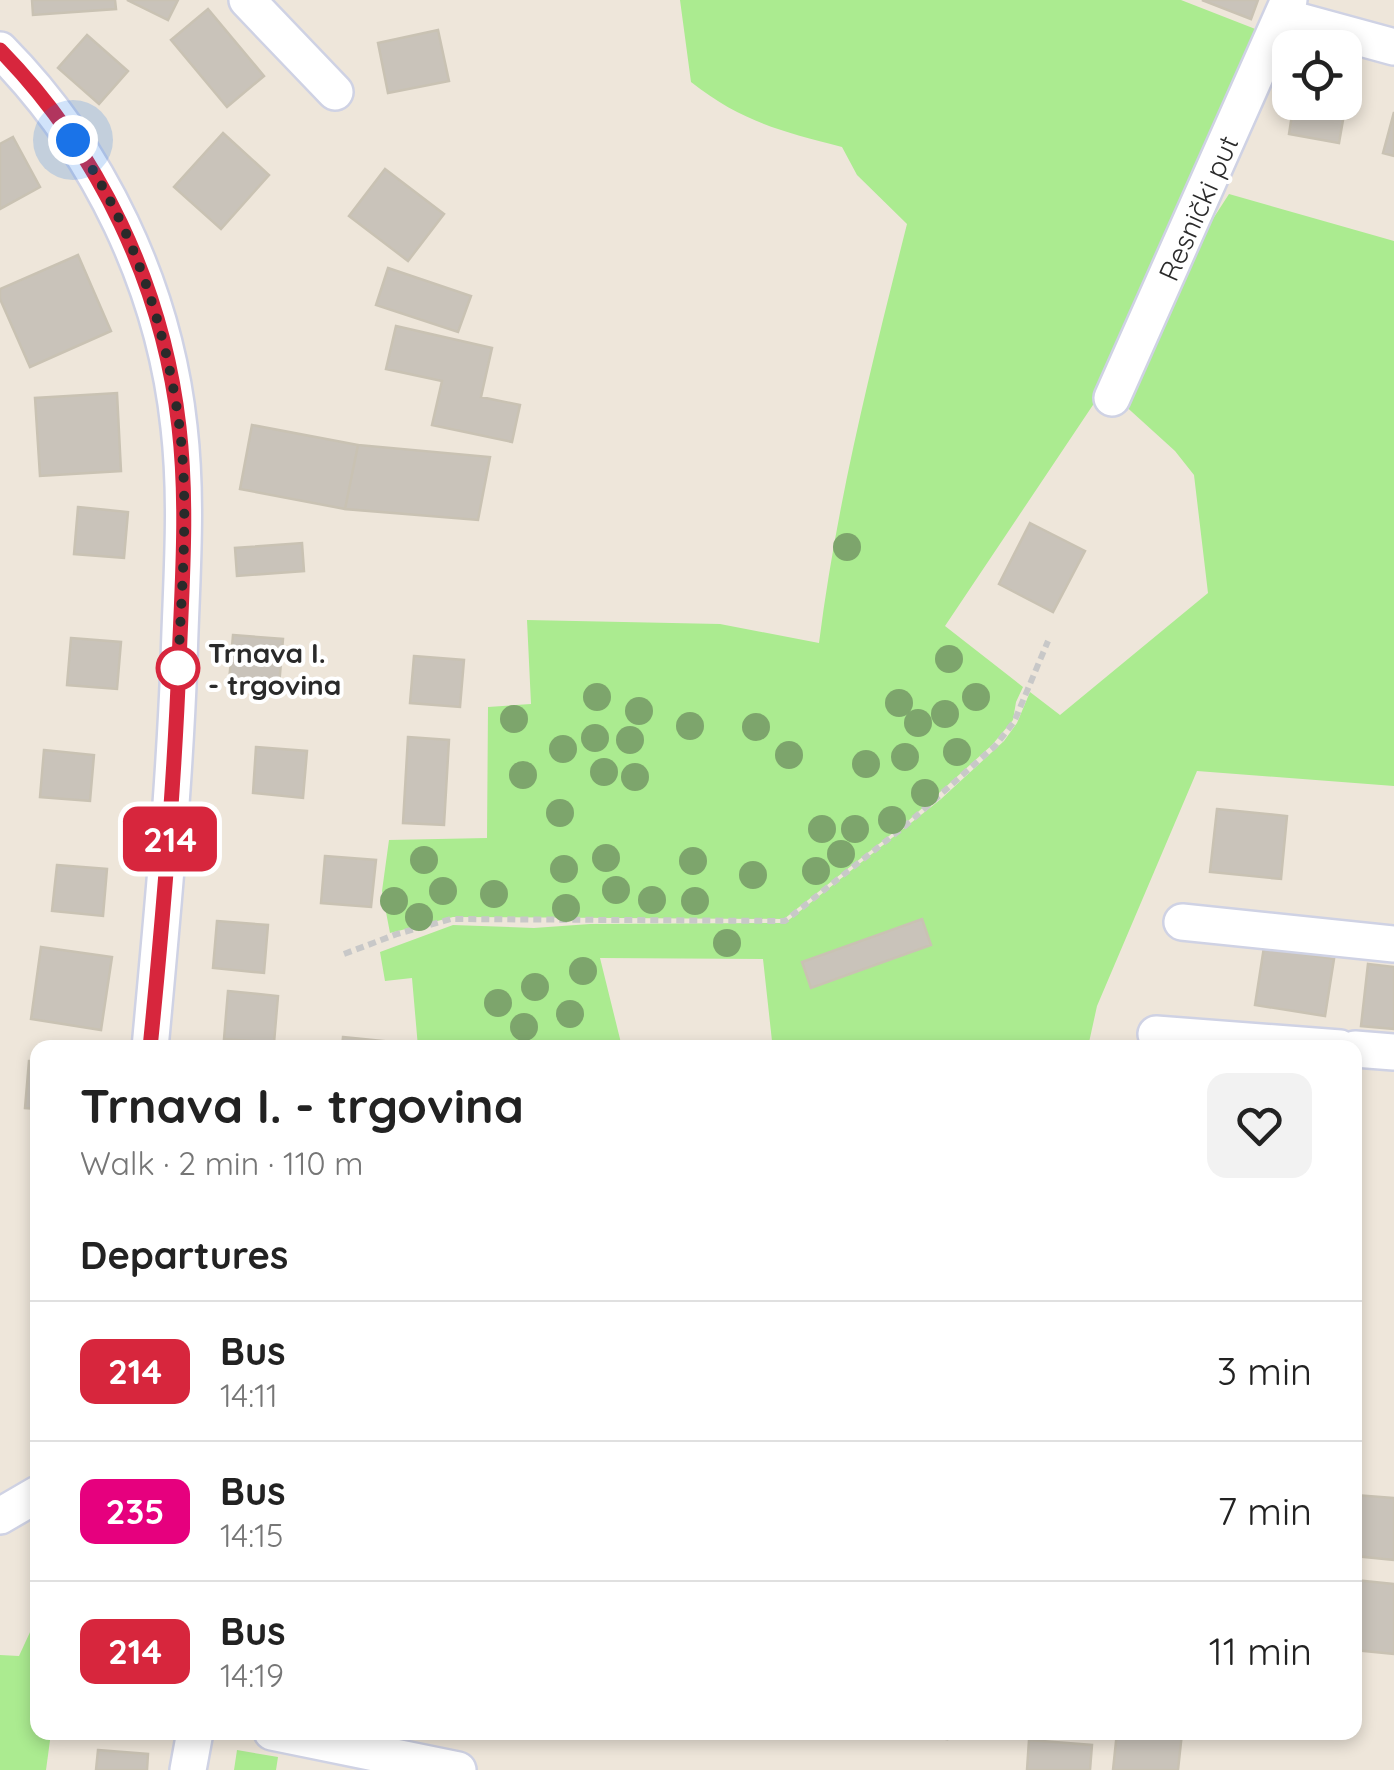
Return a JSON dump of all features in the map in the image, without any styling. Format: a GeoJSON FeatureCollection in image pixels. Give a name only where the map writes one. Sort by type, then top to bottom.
{"type":"FeatureCollection","features":[{"type":"Feature","properties":{"kind":"street"},"geometry":{"type":"LineString","coordinates":[[247,0],[335,92]]}},
{"type":"Feature","properties":{"kind":"street","name":"Resnički put"},"geometry":{"type":"LineString","coordinates":[[1112,398],[1286,8],[1394,46]]}},
{"type":"Feature","properties":{"kind":"street"},"geometry":{"type":"LineString","coordinates":[[0,50],[78,147],[120,222],[156,316],[179,425],[183,535],[174,792],[151,1040]]}},
{"type":"Feature","properties":{"kind":"street"},"geometry":{"type":"LineString","coordinates":[[1182,922],[1394,944]]}},
{"type":"Feature","properties":{"kind":"street"},"geometry":{"type":"LineString","coordinates":[[1156,1034],[1235,1040]]}},
{"type":"Feature","properties":{"kind":"street"},"geometry":{"type":"LineString","coordinates":[[1362,1049],[1394,1052]]}},
{"type":"Feature","properties":{"kind":"street"},"geometry":{"type":"LineString","coordinates":[[0,1516],[30,1499]]}},
{"type":"Feature","properties":{"kind":"street"},"geometry":{"type":"LineString","coordinates":[[188,1770],[194,1740]]}},
{"type":"Feature","properties":{"kind":"street"},"geometry":{"type":"LineString","coordinates":[[311,1740],[458,1770]]}},
{"type":"Feature","properties":{"kind":"path"},"geometry":{"type":"LineString","coordinates":[[344,954],[397,934],[451,920],[785,921],[904,826],[995,746],[1014,722],[1048,641]]}},
{"type":"Feature","properties":{"kind":"green space"},"geometry":{"type":"Polygon","coordinates":[[[680,0],[1181,0],[1263,32],[1101,393],[945,626],[1023,687],[1013,720],[992,745],[908,821],[784,919],[453,917],[390,933],[382,891],[389,840],[487,838],[488,707],[531,704],[527,620],[720,624],[819,643],[846,485],[907,224],[857,175],[842,147],[745,116],[691,82],[680,0]]]}},
{"type":"Feature","properties":{"kind":"green space"},"geometry":{"type":"Polygon","coordinates":[[[1229,194],[1394,241],[1394,786],[1197,771],[1097,1006],[1090,1040],[772,1040],[763,959],[600,958],[620,1040],[417,1040],[412,978],[385,981],[380,952],[453,925],[534,928],[785,923],[941,799],[1004,741],[1017,723],[1030,692],[1060,715],[1208,593],[1194,475],[1175,451],[1121,402],[1198,242],[1229,194]]]}},
{"type":"Feature","properties":{"kind":"green space"},"geometry":{"type":"Polygon","coordinates":[[[30,1632],[30,1740],[50,1740],[46,1770],[0,1770],[0,1655],[19,1656],[30,1632]]]}},
{"type":"Feature","properties":{"kind":"green space"},"geometry":{"type":"Polygon","coordinates":[[[237,1750],[278,1757],[276,1770],[234,1770],[237,1750]]]}},
{"type":"Feature","properties":{"kind":"building"},"geometry":{"type":"Polygon","coordinates":[[[32,0],[115,0],[116,9],[33,15],[32,0]]]}},
{"type":"Feature","properties":{"kind":"building"},"geometry":{"type":"Polygon","coordinates":[[[127,0],[178,0],[168,20],[127,0]]]}},
{"type":"Feature","properties":{"kind":"building"},"geometry":{"type":"Polygon","coordinates":[[[1202,0],[1258,0],[1251,19],[1202,0]]]}},
{"type":"Feature","properties":{"kind":"building"},"geometry":{"type":"Polygon","coordinates":[[[208,9],[264,76],[227,107],[171,40],[208,9]]]}},
{"type":"Feature","properties":{"kind":"building"},"geometry":{"type":"Polygon","coordinates":[[[438,30],[449,81],[388,93],[378,43],[438,30]]]}},
{"type":"Feature","properties":{"kind":"building"},"geometry":{"type":"Polygon","coordinates":[[[87,35],[128,71],[99,104],[58,68],[87,35]]]}},
{"type":"Feature","properties":{"kind":"building"},"geometry":{"type":"Polygon","coordinates":[[[1394,112],[1394,156],[1383,153],[1394,112]]]}},
{"type":"Feature","properties":{"kind":"building"},"geometry":{"type":"Polygon","coordinates":[[[1291,120],[1343,120],[1339,143],[1289,134],[1291,120]]]}},
{"type":"Feature","properties":{"kind":"building"},"geometry":{"type":"Polygon","coordinates":[[[223,133],[269,175],[221,229],[174,187],[223,133]]]}},
{"type":"Feature","properties":{"kind":"building"},"geometry":{"type":"Polygon","coordinates":[[[13,137],[40,187],[0,209],[0,144],[13,137]]]}},
{"type":"Feature","properties":{"kind":"building"},"geometry":{"type":"Polygon","coordinates":[[[385,169],[444,214],[408,261],[349,216],[385,169]]]}},
{"type":"Feature","properties":{"kind":"building"},"geometry":{"type":"Polygon","coordinates":[[[78,255],[111,331],[30,367],[0,299],[0,289],[78,255]]]}},
{"type":"Feature","properties":{"kind":"building"},"geometry":{"type":"Polygon","coordinates":[[[388,268],[471,296],[458,332],[376,305],[388,268]]]}},
{"type":"Feature","properties":{"kind":"building"},"geometry":{"type":"Polygon","coordinates":[[[396,326],[492,348],[481,397],[520,405],[512,442],[432,425],[442,381],[386,369],[396,326]]]}},
{"type":"Feature","properties":{"kind":"building"},"geometry":{"type":"Polygon","coordinates":[[[117,393],[121,471],[40,476],[35,398],[117,393]]]}},
{"type":"Feature","properties":{"kind":"building"},"geometry":{"type":"Polygon","coordinates":[[[252,425],[358,445],[345,509],[240,489],[252,425]]]}},
{"type":"Feature","properties":{"kind":"building"},"geometry":{"type":"Polygon","coordinates":[[[358,445],[490,457],[478,520],[345,509],[358,445]]]}},
{"type":"Feature","properties":{"kind":"building"},"geometry":{"type":"Polygon","coordinates":[[[78,507],[128,512],[124,558],[74,554],[78,507]]]}},
{"type":"Feature","properties":{"kind":"building"},"geometry":{"type":"Polygon","coordinates":[[[1030,523],[1085,551],[1053,612],[999,584],[1030,523]]]}},
{"type":"Feature","properties":{"kind":"building"},"geometry":{"type":"Polygon","coordinates":[[[302,543],[304,571],[237,576],[235,548],[302,543]]]}},
{"type":"Feature","properties":{"kind":"building"},"geometry":{"type":"Polygon","coordinates":[[[233,635],[283,639],[279,686],[229,682],[233,635]]]}},
{"type":"Feature","properties":{"kind":"building"},"geometry":{"type":"Polygon","coordinates":[[[71,638],[121,642],[117,689],[67,685],[71,638]]]}},
{"type":"Feature","properties":{"kind":"building"},"geometry":{"type":"Polygon","coordinates":[[[414,656],[464,660],[460,707],[410,703],[414,656]]]}},
{"type":"Feature","properties":{"kind":"building"},"geometry":{"type":"Polygon","coordinates":[[[408,737],[449,740],[444,825],[403,823],[408,737]]]}},
{"type":"Feature","properties":{"kind":"building"},"geometry":{"type":"Polygon","coordinates":[[[256,747],[307,751],[303,798],[253,793],[256,747]]]}},
{"type":"Feature","properties":{"kind":"building"},"geometry":{"type":"Polygon","coordinates":[[[44,750],[94,755],[90,801],[40,797],[44,750]]]}},
{"type":"Feature","properties":{"kind":"building"},"geometry":{"type":"Polygon","coordinates":[[[1217,809],[1287,816],[1281,879],[1210,872],[1217,809]]]}},
{"type":"Feature","properties":{"kind":"building"},"geometry":{"type":"Polygon","coordinates":[[[325,856],[376,860],[371,907],[321,903],[325,856]]]}},
{"type":"Feature","properties":{"kind":"building"},"geometry":{"type":"Polygon","coordinates":[[[57,865],[107,869],[103,916],[52,911],[57,865]]]}},
{"type":"Feature","properties":{"kind":"building"},"geometry":{"type":"Polygon","coordinates":[[[922,919],[931,945],[811,988],[802,962],[922,919]]]}},
{"type":"Feature","properties":{"kind":"building"},"geometry":{"type":"Polygon","coordinates":[[[217,921],[268,925],[264,973],[213,968],[217,921]]]}},
{"type":"Feature","properties":{"kind":"building"},"geometry":{"type":"Polygon","coordinates":[[[41,947],[112,957],[101,1030],[31,1019],[41,947]]]}},
{"type":"Feature","properties":{"kind":"building"},"geometry":{"type":"Polygon","coordinates":[[[1264,947],[1334,959],[1325,1016],[1255,1005],[1264,947]]]}},
{"type":"Feature","properties":{"kind":"building"},"geometry":{"type":"Polygon","coordinates":[[[1368,964],[1394,967],[1394,1029],[1361,1026],[1368,964]]]}},
{"type":"Feature","properties":{"kind":"building"},"geometry":{"type":"Polygon","coordinates":[[[228,991],[278,996],[274,1040],[224,1039],[228,991]]]}},
{"type":"Feature","properties":{"kind":"building"},"geometry":{"type":"Polygon","coordinates":[[[29,1061],[30,1061],[30,1108],[25,1108],[29,1061]]]}},
{"type":"Feature","properties":{"kind":"building"},"geometry":{"type":"Polygon","coordinates":[[[1362,1496],[1394,1498],[1394,1560],[1362,1557],[1362,1496]]]}},
{"type":"Feature","properties":{"kind":"building"},"geometry":{"type":"Polygon","coordinates":[[[1362,1581],[1394,1584],[1394,1654],[1362,1651],[1362,1581]]]}},
{"type":"Feature","properties":{"kind":"building"},"geometry":{"type":"Polygon","coordinates":[[[1029,1740],[1092,1745],[1090,1770],[1027,1770],[1029,1740]]]}},
{"type":"Feature","properties":{"kind":"building"},"geometry":{"type":"Polygon","coordinates":[[[1116,1740],[1181,1740],[1178,1770],[1113,1770],[1116,1740]]]}},
{"type":"Feature","properties":{"kind":"building"},"geometry":{"type":"Polygon","coordinates":[[[98,1750],[148,1754],[147,1770],[96,1770],[98,1750]]]}},
{"type":"Feature","properties":{"kind":"bus line","name":"214"},"geometry":{"type":"LineString","coordinates":[[0,50],[88,160],[120,222],[156,316],[179,425],[183,535],[174,792],[151,1040]]}},
{"type":"Feature","properties":{"kind":"place","name":"Trnava I. - trgovina"},"geometry":{"type":"Point","coordinates":[178,668]}},
{"type":"Feature","properties":{"kind":"route"},"geometry":{"type":"LineString","coordinates":[[73,140],[108,198],[147,287],[172,387],[183,481],[178,675],[178,668]]}}]}
